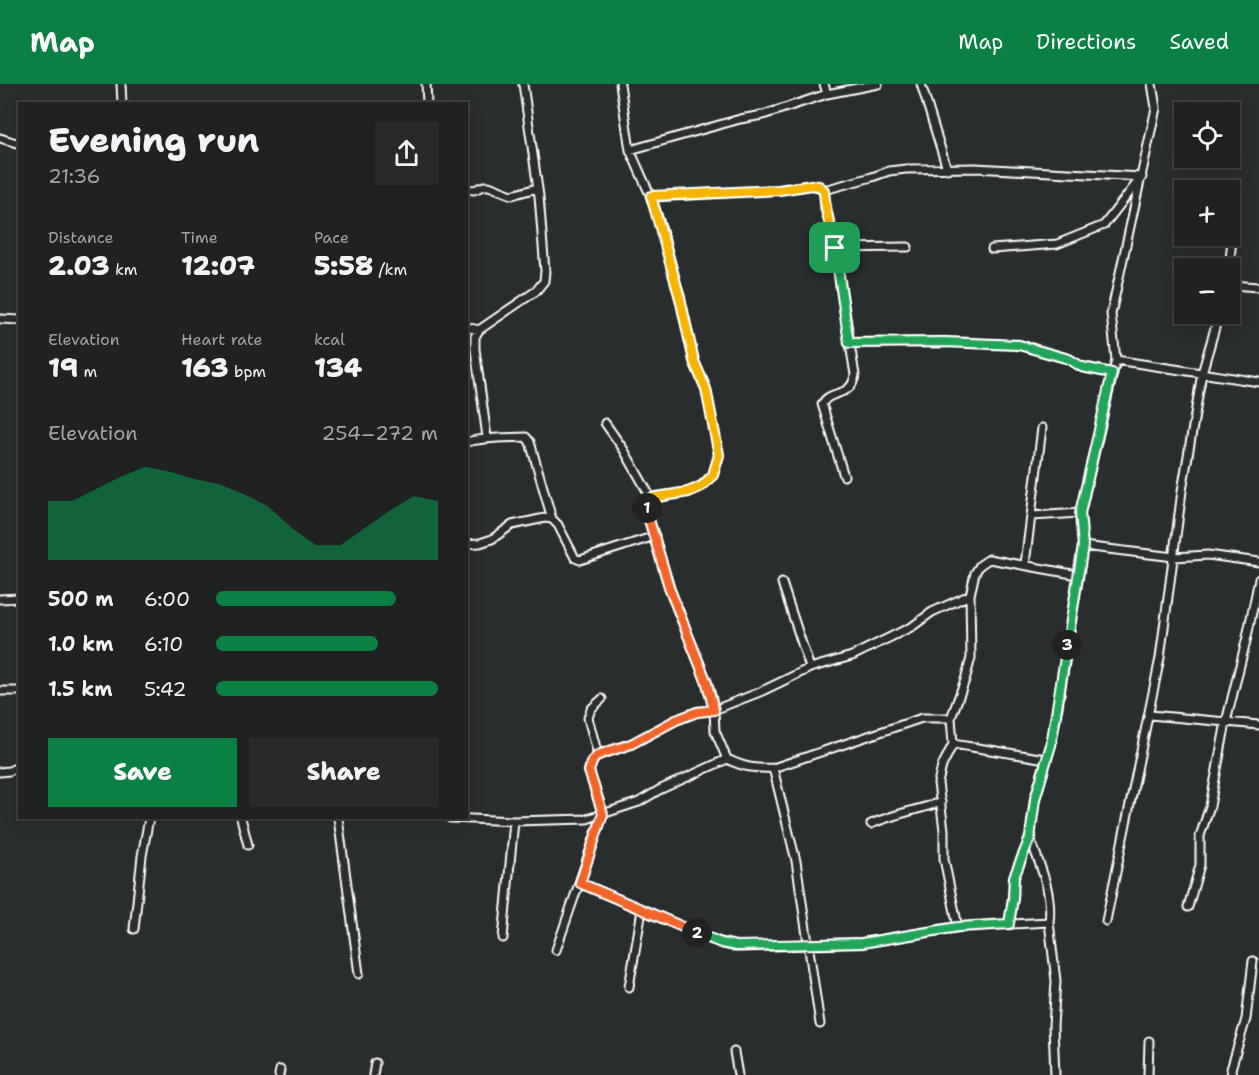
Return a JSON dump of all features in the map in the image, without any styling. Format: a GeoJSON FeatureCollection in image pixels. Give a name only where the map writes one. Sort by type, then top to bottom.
{"type":"FeatureCollection","features":[{"type":"Feature","properties":{"kind":"street"},"geometry":{"type":"LineString","coordinates":[[121,84],[122,102]]}},
{"type":"Feature","properties":{"kind":"street"},"geometry":{"type":"LineString","coordinates":[[426,84],[427,102]]}},
{"type":"Feature","properties":{"kind":"street"},"geometry":{"type":"LineString","coordinates":[[487,437],[475,337],[479,330],[536,291],[544,281],[537,188],[523,84]]}},
{"type":"Feature","properties":{"kind":"street"},"geometry":{"type":"LineString","coordinates":[[620,84],[630,150],[651,196],[680,298],[694,361],[706,389],[719,455],[713,475],[702,486],[688,492],[651,498]]}},
{"type":"Feature","properties":{"kind":"street"},"geometry":{"type":"LineString","coordinates":[[824,84],[827,94]]}},
{"type":"Feature","properties":{"kind":"street"},"geometry":{"type":"LineString","coordinates":[[630,150],[740,119],[764,115],[827,94],[878,84]]}},
{"type":"Feature","properties":{"kind":"street"},"geometry":{"type":"LineString","coordinates":[[921,84],[947,169]]}},
{"type":"Feature","properties":{"kind":"street"},"geometry":{"type":"LineString","coordinates":[[1009,924],[1014,877],[1030,838],[1035,799],[1057,712],[1083,546],[1080,513],[1116,360],[1111,314],[1156,108],[1152,84]]}},
{"type":"Feature","properties":{"kind":"street"},"geometry":{"type":"LineString","coordinates":[[0,138],[18,143]]}},
{"type":"Feature","properties":{"kind":"street"},"geometry":{"type":"LineString","coordinates":[[824,190],[889,171],[975,168],[1142,177]]}},
{"type":"Feature","properties":{"kind":"street"},"geometry":{"type":"LineString","coordinates":[[992,249],[1057,244],[1104,225],[1142,177]]}},
{"type":"Feature","properties":{"kind":"street"},"geometry":{"type":"LineString","coordinates":[[651,196],[779,190],[812,185],[824,190],[825,208],[835,248],[855,375],[850,389],[824,399],[822,404],[844,476]]}},
{"type":"Feature","properties":{"kind":"street"},"geometry":{"type":"LineString","coordinates":[[468,189],[489,186],[512,195],[537,188]]}},
{"type":"Feature","properties":{"kind":"street"},"geometry":{"type":"LineString","coordinates":[[835,248],[908,247]]}},
{"type":"Feature","properties":{"kind":"street"},"geometry":{"type":"LineString","coordinates":[[1240,286],[1259,287]]}},
{"type":"Feature","properties":{"kind":"street"},"geometry":{"type":"LineString","coordinates":[[0,319],[18,320]]}},
{"type":"Feature","properties":{"kind":"street"},"geometry":{"type":"LineString","coordinates":[[1106,921],[1161,658],[1182,491],[1202,372],[1216,324]]}},
{"type":"Feature","properties":{"kind":"street"},"geometry":{"type":"LineString","coordinates":[[468,327],[479,330]]}},
{"type":"Feature","properties":{"kind":"street"},"geometry":{"type":"LineString","coordinates":[[849,343],[944,342],[1019,345],[1069,359],[1082,367],[1112,373]]}},
{"type":"Feature","properties":{"kind":"street"},"geometry":{"type":"LineString","coordinates":[[1116,360],[1259,382]]}},
{"type":"Feature","properties":{"kind":"street"},"geometry":{"type":"LineString","coordinates":[[605,423],[624,450],[651,498],[647,513],[670,590],[707,683],[714,710],[715,731],[727,759],[739,766],[755,769],[773,768],[922,718],[951,718]]}},
{"type":"Feature","properties":{"kind":"street"},"geometry":{"type":"LineString","coordinates":[[1025,564],[1042,428]]}},
{"type":"Feature","properties":{"kind":"street"},"geometry":{"type":"LineString","coordinates":[[468,442],[487,437],[526,437],[530,442],[552,519],[558,525],[575,558],[580,560],[655,536]]}},
{"type":"Feature","properties":{"kind":"street"},"geometry":{"type":"LineString","coordinates":[[1032,516],[1080,513]]}},
{"type":"Feature","properties":{"kind":"street"},"geometry":{"type":"LineString","coordinates":[[468,544],[480,543],[492,538],[512,525],[545,518],[552,519]]}},
{"type":"Feature","properties":{"kind":"street"},"geometry":{"type":"LineString","coordinates":[[1083,546],[1174,557],[1208,555],[1259,561]]}},
{"type":"Feature","properties":{"kind":"street"},"geometry":{"type":"LineString","coordinates":[[958,927],[944,859],[938,783],[942,766],[953,744],[951,718],[971,658],[970,596],[975,573],[980,565],[989,559],[1078,575]]}},
{"type":"Feature","properties":{"kind":"street"},"geometry":{"type":"LineString","coordinates":[[1188,907],[1200,865],[1200,836],[1210,806],[1226,722],[1259,579]]}},
{"type":"Feature","properties":{"kind":"street"},"geometry":{"type":"LineString","coordinates":[[782,583],[810,668]]}},
{"type":"Feature","properties":{"kind":"street"},"geometry":{"type":"LineString","coordinates":[[556,950],[603,814],[589,771],[590,764],[598,755],[631,744],[676,720],[697,712],[714,710],[760,692],[810,668],[852,656],[913,626],[932,612],[970,596]]}},
{"type":"Feature","properties":{"kind":"street"},"geometry":{"type":"LineString","coordinates":[[0,599],[18,598]]}},
{"type":"Feature","properties":{"kind":"street"},"geometry":{"type":"LineString","coordinates":[[0,692],[18,691]]}},
{"type":"Feature","properties":{"kind":"street"},"geometry":{"type":"LineString","coordinates":[[598,755],[588,718],[591,709],[602,699]]}},
{"type":"Feature","properties":{"kind":"street"},"geometry":{"type":"LineString","coordinates":[[1149,715],[1259,725]]}},
{"type":"Feature","properties":{"kind":"street"},"geometry":{"type":"LineString","coordinates":[[953,744],[1046,759]]}},
{"type":"Feature","properties":{"kind":"street"},"geometry":{"type":"LineString","coordinates":[[468,819],[514,821],[587,819],[639,802],[659,790],[727,759]]}},
{"type":"Feature","properties":{"kind":"street"},"geometry":{"type":"LineString","coordinates":[[0,772],[18,767]]}},
{"type":"Feature","properties":{"kind":"street"},"geometry":{"type":"LineString","coordinates":[[773,768],[796,861],[820,1024]]}},
{"type":"Feature","properties":{"kind":"street"},"geometry":{"type":"LineString","coordinates":[[872,824],[893,814],[913,812],[941,802]]}},
{"type":"Feature","properties":{"kind":"street"},"geometry":{"type":"LineString","coordinates":[[134,929],[149,819]]}},
{"type":"Feature","properties":{"kind":"street"},"geometry":{"type":"LineString","coordinates":[[241,819],[248,845]]}},
{"type":"Feature","properties":{"kind":"street"},"geometry":{"type":"LineString","coordinates":[[338,819],[359,974]]}},
{"type":"Feature","properties":{"kind":"street"},"geometry":{"type":"LineString","coordinates":[[503,938],[514,821]]}},
{"type":"Feature","properties":{"kind":"street"},"geometry":{"type":"LineString","coordinates":[[1030,838],[1049,891],[1051,908],[1049,922],[1056,981],[1053,1026],[1056,1075]]}},
{"type":"Feature","properties":{"kind":"street"},"geometry":{"type":"LineString","coordinates":[[580,883],[710,939],[736,946],[862,943],[958,927],[1049,922]]}},
{"type":"Feature","properties":{"kind":"street"},"geometry":{"type":"LineString","coordinates":[[629,987],[642,910]]}},
{"type":"Feature","properties":{"kind":"street"},"geometry":{"type":"LineString","coordinates":[[1232,1075],[1231,1069],[1246,1019],[1254,961]]}},
{"type":"Feature","properties":{"kind":"street"},"geometry":{"type":"LineString","coordinates":[[1148,1075],[1149,1041]]}},
{"type":"Feature","properties":{"kind":"street"},"geometry":{"type":"LineString","coordinates":[[734,1052],[738,1075]]}},
{"type":"Feature","properties":{"kind":"street"},"geometry":{"type":"LineString","coordinates":[[373,1075],[375,1063]]}},
{"type":"Feature","properties":{"kind":"route"},"geometry":{"type":"LineString","coordinates":[[819,186],[824,190],[825,208],[835,248],[849,343],[944,342],[1019,345],[1069,359],[1082,367],[1112,373],[1080,513],[1083,546],[1051,745],[1035,799],[1030,838],[1014,877],[1009,924],[958,927],[862,943],[736,946],[710,939],[580,883],[603,814],[589,771],[593,760],[598,755],[631,744],[676,720],[697,712],[714,710],[707,683],[670,590],[647,513],[651,498],[688,492],[710,480],[719,455],[706,389],[694,361],[680,298],[651,196],[819,186]]}}]}
